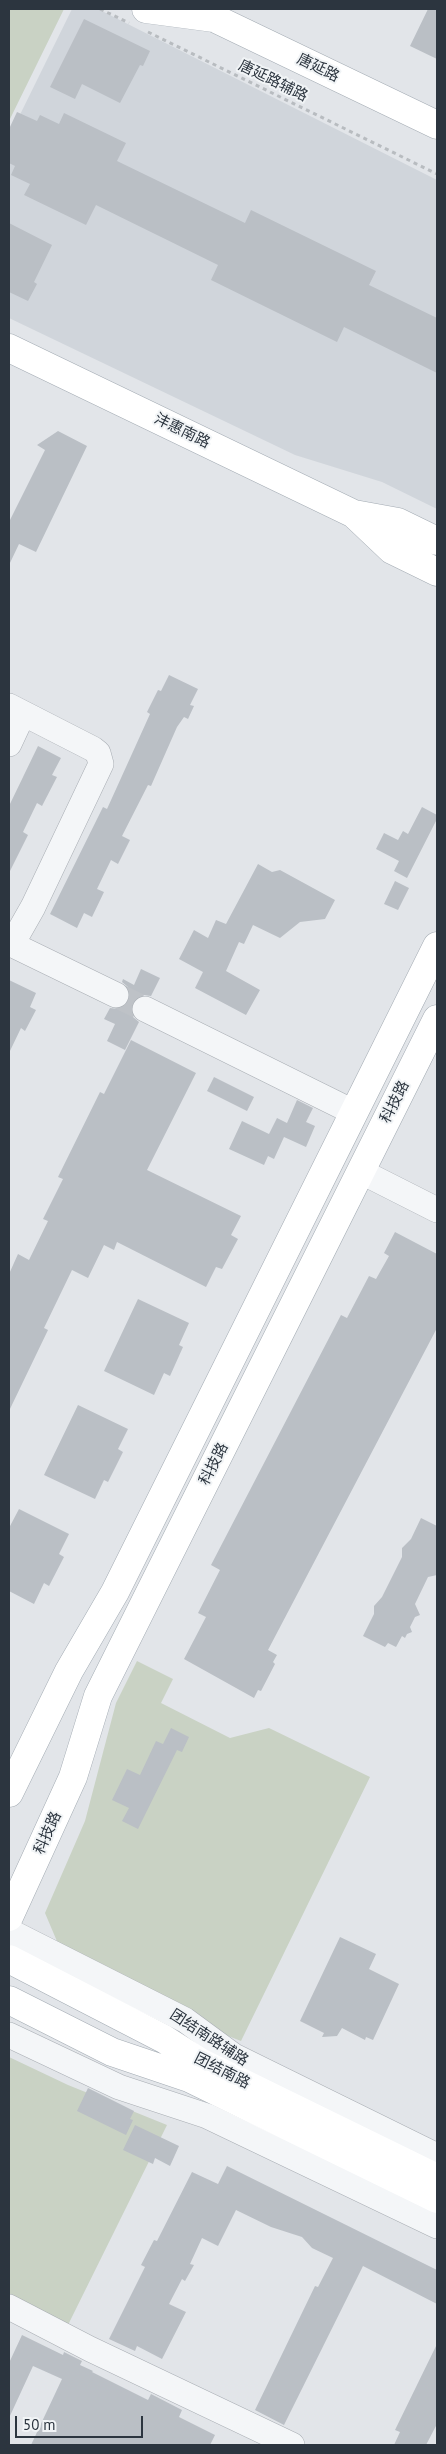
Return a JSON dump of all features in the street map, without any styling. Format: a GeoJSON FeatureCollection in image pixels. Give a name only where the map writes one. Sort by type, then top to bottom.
{"type":"FeatureCollection","features":[{"type":"Feature","properties":{"kind":"main road","name":"唐延路"},"geometry":{"type":"LineString","coordinates":[[142,22],[207,13],[437,125]]}},
{"type":"Feature","properties":{"kind":"main road","name":"沣惠南路"},"geometry":{"type":"LineString","coordinates":[[9,348],[354,514],[398,522],[437,541]]}},
{"type":"Feature","properties":{"kind":"main road"},"geometry":{"type":"LineString","coordinates":[[354,514],[406,507],[437,522]]}},
{"type":"Feature","properties":{"kind":"main road","name":"沣惠南路"},"geometry":{"type":"LineString","coordinates":[[354,514],[392,550],[437,572]]}},
{"type":"Feature","properties":{"kind":"main road"},"geometry":{"type":"LineString","coordinates":[[9,1793],[69,1671],[115,1592],[437,946]]}},
{"type":"Feature","properties":{"kind":"main road","name":"科技路"},"geometry":{"type":"LineString","coordinates":[[9,1918],[73,1777],[98,1696],[437,1019]]}},
{"type":"Feature","properties":{"kind":"main road","name":"团结南路"},"geometry":{"type":"LineString","coordinates":[[9,1959],[164,2040],[200,2062],[437,2178]]}},
{"type":"Feature","properties":{"kind":"main road","name":"团结南路"},"geometry":{"type":"LineString","coordinates":[[9,2000],[112,2052],[189,2078],[437,2200]]}},
{"type":"Feature","properties":{"kind":"street"},"geometry":{"type":"LineString","coordinates":[[9,744],[16,710],[98,753],[101,764],[33,907],[11,943],[116,995]]}},
{"type":"Feature","properties":{"kind":"street"},"geometry":{"type":"LineString","coordinates":[[145,1010],[353,1112]]}},
{"type":"Feature","properties":{"kind":"street"},"geometry":{"type":"LineString","coordinates":[[360,1171],[437,1210]]}},
{"type":"Feature","properties":{"kind":"street","name":"团结南路辅路"},"geometry":{"type":"LineString","coordinates":[[9,1931],[185,2020],[234,2056],[437,2156]]}},
{"type":"Feature","properties":{"kind":"street"},"geometry":{"type":"LineString","coordinates":[[9,2034],[120,2087],[207,2116],[437,2226]]}},
{"type":"Feature","properties":{"kind":"street"},"geometry":{"type":"LineString","coordinates":[[9,2307],[90,2349],[292,2445]]}},
{"type":"Feature","properties":{"kind":"path","name":"唐延路辅路"},"geometry":{"type":"LineString","coordinates":[[100,9],[142,22],[437,174]]}},
{"type":"Feature","properties":{"kind":"shaded area"},"geometry":{"type":"Polygon","coordinates":[[[72,9],[98,9],[437,180],[437,509],[382,482],[295,455],[9,318],[9,137],[72,9]]]}},
{"type":"Feature","properties":{"kind":"green space"},"geometry":{"type":"Polygon","coordinates":[[[9,9],[64,9],[9,121],[9,9]]]}},
{"type":"Feature","properties":{"kind":"green space"},"geometry":{"type":"Polygon","coordinates":[[[137,1661],[173,1679],[161,1703],[230,1738],[269,1728],[370,1777],[241,2041],[223,2034],[59,1946],[45,1913],[85,1821],[116,1703],[137,1661]]]}},
{"type":"Feature","properties":{"kind":"green space"},"geometry":{"type":"Polygon","coordinates":[[[9,2057],[68,2085],[167,2125],[67,2327],[9,2297],[9,2057]]]}},
{"type":"Feature","properties":{"kind":"building"},"geometry":{"type":"Polygon","coordinates":[[[428,9],[437,9],[437,59],[410,46],[428,9]]]}},
{"type":"Feature","properties":{"kind":"building"},"geometry":{"type":"Polygon","coordinates":[[[84,19],[150,51],[143,66],[140,65],[120,103],[82,84],[75,99],[50,87],[84,19]]]}},
{"type":"Feature","properties":{"kind":"building"},"geometry":{"type":"Polygon","coordinates":[[[17,112],[37,121],[40,115],[59,124],[64,113],[126,143],[117,161],[245,223],[251,210],[376,271],[369,285],[437,318],[437,373],[344,327],[337,342],[211,280],[218,265],[96,205],[86,225],[24,195],[30,184],[11,175],[15,166],[9,163],[9,129],[17,112]]]}},
{"type":"Feature","properties":{"kind":"building"},"geometry":{"type":"Polygon","coordinates":[[[9,223],[52,245],[34,282],[37,284],[28,301],[9,292],[9,223]]]}},
{"type":"Feature","properties":{"kind":"building"},"geometry":{"type":"Polygon","coordinates":[[[58,431],[87,446],[36,552],[19,544],[9,565],[9,522],[45,450],[37,445],[58,431]]]}},
{"type":"Feature","properties":{"kind":"building"},"geometry":{"type":"Polygon","coordinates":[[[169,675],[198,689],[190,705],[194,706],[188,719],[184,717],[177,727],[151,786],[148,785],[122,836],[130,840],[118,864],[111,860],[97,889],[104,892],[92,917],[84,913],[77,928],[50,914],[103,807],[107,809],[150,714],[147,712],[158,690],[161,691],[169,675]]]}},
{"type":"Feature","properties":{"kind":"building"},"geometry":{"type":"Polygon","coordinates":[[[38,746],[61,758],[52,775],[57,777],[42,806],[37,803],[23,832],[28,835],[9,873],[9,806],[38,746]]]}},
{"type":"Feature","properties":{"kind":"building"},"geometry":{"type":"Polygon","coordinates":[[[422,807],[437,815],[437,819],[407,878],[394,871],[399,861],[376,849],[384,833],[398,840],[403,831],[408,834],[422,807]]]}},
{"type":"Feature","properties":{"kind":"building"},"geometry":{"type":"Polygon","coordinates":[[[258,864],[272,872],[280,870],[335,900],[325,919],[300,922],[280,938],[253,925],[244,944],[239,942],[226,971],[260,990],[246,1015],[195,988],[203,972],[179,959],[194,930],[208,938],[216,920],[226,924],[258,864]]]}},
{"type":"Feature","properties":{"kind":"building"},"geometry":{"type":"Polygon","coordinates":[[[395,881],[409,888],[398,910],[384,904],[395,881]]]}},
{"type":"Feature","properties":{"kind":"building"},"geometry":{"type":"Polygon","coordinates":[[[141,969],[160,978],[151,996],[144,995],[132,1002],[131,1010],[133,1017],[139,1022],[125,1050],[107,1041],[115,1024],[104,1019],[110,1008],[118,1009],[129,1002],[130,994],[128,987],[122,982],[123,979],[134,985],[141,969]]]}},
{"type":"Feature","properties":{"kind":"building"},"geometry":{"type":"Polygon","coordinates":[[[9,980],[36,993],[30,1007],[36,1010],[25,1031],[21,1028],[9,1053],[9,980]]]}},
{"type":"Feature","properties":{"kind":"building"},"geometry":{"type":"Polygon","coordinates":[[[131,1040],[196,1073],[147,1170],[241,1216],[231,1235],[238,1239],[222,1269],[216,1267],[206,1287],[117,1242],[114,1250],[104,1245],[88,1278],[72,1270],[44,1328],[48,1330],[9,1411],[9,1274],[18,1254],[29,1260],[48,1221],[43,1219],[63,1179],[58,1177],[100,1092],[104,1094],[131,1040]]]}},
{"type":"Feature","properties":{"kind":"building"},"geometry":{"type":"Polygon","coordinates":[[[214,1077],[254,1097],[247,1111],[207,1091],[214,1077]]]}},
{"type":"Feature","properties":{"kind":"building"},"geometry":{"type":"Polygon","coordinates":[[[297,1100],[313,1108],[306,1122],[315,1126],[306,1147],[284,1137],[274,1159],[268,1156],[264,1165],[229,1149],[242,1121],[269,1134],[277,1118],[287,1123],[297,1100]]]}},
{"type":"Feature","properties":{"kind":"building"},"geometry":{"type":"Polygon","coordinates":[[[395,1232],[437,1254],[437,1328],[268,1650],[277,1655],[273,1662],[275,1664],[261,1691],[258,1690],[254,1698],[184,1659],[206,1617],[198,1613],[220,1570],[211,1565],[341,1315],[347,1318],[369,1276],[376,1279],[389,1256],[384,1253],[395,1232]]]}},
{"type":"Feature","properties":{"kind":"building"},"geometry":{"type":"Polygon","coordinates":[[[138,1299],[189,1323],[179,1345],[183,1347],[170,1376],[164,1373],[154,1395],[104,1371],[138,1299]]]}},
{"type":"Feature","properties":{"kind":"building"},"geometry":{"type":"Polygon","coordinates":[[[78,1405],[128,1429],[118,1449],[123,1452],[108,1482],[104,1480],[95,1499],[44,1475],[78,1405]]]}},
{"type":"Feature","properties":{"kind":"building"},"geometry":{"type":"Polygon","coordinates":[[[19,1509],[69,1534],[59,1554],[64,1557],[49,1586],[44,1583],[34,1604],[9,1591],[9,1528],[19,1509]]]}},
{"type":"Feature","properties":{"kind":"building"},"geometry":{"type":"Polygon","coordinates":[[[421,1518],[437,1526],[437,1575],[428,1577],[415,1604],[420,1615],[415,1617],[410,1627],[412,1632],[407,1634],[405,1638],[402,1636],[396,1647],[388,1643],[385,1647],[363,1636],[374,1614],[374,1606],[382,1597],[402,1557],[402,1548],[411,1539],[421,1518]]]}},
{"type":"Feature","properties":{"kind":"building"},"geometry":{"type":"Polygon","coordinates":[[[171,1728],[189,1737],[182,1752],[177,1750],[138,1829],[122,1821],[129,1808],[112,1800],[127,1769],[140,1775],[156,1741],[163,1744],[171,1728]]]}},
{"type":"Feature","properties":{"kind":"building"},"geometry":{"type":"Polygon","coordinates":[[[340,1937],[376,1954],[369,1969],[399,1984],[373,2040],[366,2037],[365,2040],[342,2028],[337,2036],[322,2037],[324,2033],[300,2021],[340,1937]]]}},
{"type":"Feature","properties":{"kind":"building"},"geometry":{"type":"Polygon","coordinates":[[[88,2088],[134,2111],[130,2119],[133,2120],[126,2135],[77,2111],[88,2088]]]}},
{"type":"Feature","properties":{"kind":"building"},"geometry":{"type":"Polygon","coordinates":[[[135,2125],[179,2146],[170,2166],[155,2158],[153,2164],[123,2150],[135,2125]]]}},
{"type":"Feature","properties":{"kind":"building"},"geometry":{"type":"Polygon","coordinates":[[[227,2166],[437,2270],[437,2304],[363,2266],[284,2425],[255,2410],[315,2286],[318,2287],[333,2258],[312,2248],[302,2237],[271,2227],[236,2210],[218,2246],[202,2238],[190,2264],[194,2265],[185,2281],[182,2279],[169,2304],[186,2312],[162,2359],[137,2346],[135,2351],[109,2339],[145,2267],[141,2265],[154,2240],[157,2241],[192,2172],[218,2184],[227,2166]]]}},
{"type":"Feature","properties":{"kind":"building"},"geometry":{"type":"Polygon","coordinates":[[[22,2335],[63,2355],[64,2352],[82,2361],[80,2365],[148,2400],[151,2394],[182,2410],[179,2417],[215,2435],[210,2445],[31,2445],[62,2379],[33,2366],[9,2418],[9,2363],[22,2335]]]}},
{"type":"Feature","properties":{"kind":"building"},"geometry":{"type":"Polygon","coordinates":[[[437,2344],[437,2424],[426,2445],[394,2445],[400,2432],[395,2430],[437,2344]]]}},
{"type":"Feature","properties":{"kind":"tunnel"},"geometry":{"type":"LineString","coordinates":[[116,995],[145,1009]]}}]}
